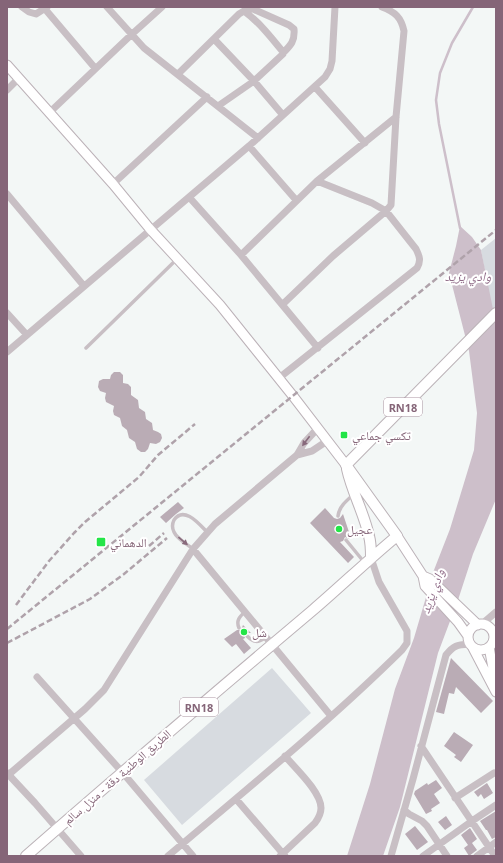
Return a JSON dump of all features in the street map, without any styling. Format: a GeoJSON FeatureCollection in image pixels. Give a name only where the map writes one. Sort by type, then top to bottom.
{"type":"FeatureCollection","features":[{"type":"Feature","properties":{"kind":"main road"},"geometry":{"type":"LineString","coordinates":[[7,65],[113,184],[150,229],[220,305],[318,428],[361,485],[426,580],[453,616],[470,643],[496,692]]}},
{"type":"Feature","properties":{"kind":"main road","name":"RN18"},"geometry":{"type":"LineString","coordinates":[[346,465],[496,313]]}},
{"type":"Feature","properties":{"kind":"main road"},"geometry":{"type":"LineString","coordinates":[[346,465],[354,494],[367,526],[370,540],[368,560]]}},
{"type":"Feature","properties":{"kind":"main road","name":"الطريق الوطنية دقة - منزل سالم"},"geometry":{"type":"LineString","coordinates":[[26,856],[123,773],[270,640],[315,608],[397,536]]}},
{"type":"Feature","properties":{"kind":"main road"},"geometry":{"type":"LineString","coordinates":[[426,580],[480,624],[488,626],[495,633],[492,647],[496,685]]}},
{"type":"Feature","properties":{"kind":"main road"},"geometry":{"type":"LineString","coordinates":[[470,643],[471,629],[480,624]]}},
{"type":"Feature","properties":{"kind":"main road"},"geometry":{"type":"LineString","coordinates":[[470,643],[481,650],[492,647]]}},
{"type":"Feature","properties":{"kind":"street"},"geometry":{"type":"LineString","coordinates":[[22,7],[29,12],[36,14],[46,8],[95,68]]}},
{"type":"Feature","properties":{"kind":"street"},"geometry":{"type":"LineString","coordinates":[[107,7],[144,48],[258,138]]}},
{"type":"Feature","properties":{"kind":"street"},"geometry":{"type":"LineString","coordinates":[[49,113],[131,34],[162,7]]}},
{"type":"Feature","properties":{"kind":"street"},"geometry":{"type":"LineString","coordinates":[[7,352],[249,146],[282,114],[315,87],[330,69],[332,61],[335,7]]}},
{"type":"Feature","properties":{"kind":"street"},"geometry":{"type":"LineString","coordinates":[[282,304],[333,256],[386,211],[391,205],[396,117],[404,31],[397,14],[382,7]]}},
{"type":"Feature","properties":{"kind":"street"},"geometry":{"type":"LineString","coordinates":[[178,74],[239,14],[248,9],[253,9],[272,17],[294,29],[291,46],[283,53],[282,56],[254,81],[218,106]]}},
{"type":"Feature","properties":{"kind":"street"},"geometry":{"type":"LineString","coordinates":[[244,11],[267,32],[283,53]]}},
{"type":"Feature","properties":{"kind":"street"},"geometry":{"type":"LineString","coordinates":[[267,32],[272,17]]}},
{"type":"Feature","properties":{"kind":"street"},"geometry":{"type":"LineString","coordinates":[[214,39],[254,81],[282,114]]}},
{"type":"Feature","properties":{"kind":"street"},"geometry":{"type":"LineString","coordinates":[[7,90],[19,78]]}},
{"type":"Feature","properties":{"kind":"street"},"geometry":{"type":"LineString","coordinates":[[315,87],[365,143]]}},
{"type":"Feature","properties":{"kind":"street"},"geometry":{"type":"LineString","coordinates":[[113,184],[207,97]]}},
{"type":"Feature","properties":{"kind":"street"},"geometry":{"type":"LineString","coordinates":[[241,255],[317,181],[396,117]]}},
{"type":"Feature","properties":{"kind":"street"},"geometry":{"type":"LineString","coordinates":[[249,146],[296,200]]}},
{"type":"Feature","properties":{"kind":"street"},"geometry":{"type":"LineString","coordinates":[[279,378],[417,268],[420,262],[420,256],[416,249],[386,211],[372,202],[317,181]]}},
{"type":"Feature","properties":{"kind":"street"},"geometry":{"type":"LineString","coordinates":[[7,194],[84,286]]}},
{"type":"Feature","properties":{"kind":"street"},"geometry":{"type":"LineString","coordinates":[[189,197],[241,255],[318,348]]}},
{"type":"Feature","properties":{"kind":"street"},"geometry":{"type":"LineString","coordinates":[[7,313],[27,335]]}},
{"type":"Feature","properties":{"kind":"street"},"geometry":{"type":"LineString","coordinates":[[81,856],[58,829],[7,775],[85,709],[104,690],[193,549],[207,532],[297,455],[304,443],[318,428]]}},
{"type":"Feature","properties":{"kind":"street"},"geometry":{"type":"LineString","coordinates":[[297,455],[312,451],[327,441]]}},
{"type":"Feature","properties":{"kind":"street"},"geometry":{"type":"LineString","coordinates":[[193,549],[270,640],[331,716]]}},
{"type":"Feature","properties":{"kind":"street"},"geometry":{"type":"LineString","coordinates":[[168,856],[236,800],[331,716],[390,662],[407,643],[407,631],[368,560]]}},
{"type":"Feature","properties":{"kind":"street"},"geometry":{"type":"LineString","coordinates":[[480,624],[496,612]]}},
{"type":"Feature","properties":{"kind":"street"},"geometry":{"type":"LineString","coordinates":[[397,856],[392,852],[446,655],[452,647],[470,643]]}},
{"type":"Feature","properties":{"kind":"street"},"geometry":{"type":"LineString","coordinates":[[37,676],[123,773],[193,856]]}},
{"type":"Feature","properties":{"kind":"street"},"geometry":{"type":"LineString","coordinates":[[421,746],[495,856]]}},
{"type":"Feature","properties":{"kind":"street"},"geometry":{"type":"LineString","coordinates":[[236,800],[283,855],[315,823],[319,818],[321,809],[319,798],[285,756]]}},
{"type":"Feature","properties":{"kind":"street"},"geometry":{"type":"LineString","coordinates":[[455,798],[494,773]]}},
{"type":"Feature","properties":{"kind":"street"},"geometry":{"type":"LineString","coordinates":[[423,856],[472,820],[496,805]]}},
{"type":"Feature","properties":{"kind":"street"},"geometry":{"type":"LineString","coordinates":[[404,810],[422,821],[427,826],[447,856]]}},
{"type":"Feature","properties":{"kind":"street"},"geometry":{"type":"LineString","coordinates":[[477,856],[496,842]]}},
{"type":"Feature","properties":{"kind":"lane"},"geometry":{"type":"LineString","coordinates":[[86,348],[178,258]]}},
{"type":"Feature","properties":{"kind":"lane"},"geometry":{"type":"LineString","coordinates":[[338,516],[338,512],[342,506],[361,485]]}},
{"type":"Feature","properties":{"kind":"lane"},"geometry":{"type":"LineString","coordinates":[[193,549],[175,534],[173,530],[172,525],[177,517],[180,515],[190,516],[207,532]]}},
{"type":"Feature","properties":{"kind":"lane"},"geometry":{"type":"LineString","coordinates":[[346,540],[368,560]]}},
{"type":"Feature","properties":{"kind":"lane"},"geometry":{"type":"LineString","coordinates":[[239,628],[237,624],[238,620],[245,612]]}},
{"type":"Feature","properties":{"kind":"lane"},"geometry":{"type":"LineString","coordinates":[[247,636],[250,640],[256,642],[270,640]]}},
{"type":"Feature","properties":{"kind":"shaded area"},"geometry":{"type":"Polygon","coordinates":[[[496,238],[496,306],[492,310],[481,250],[496,238]]]}},
{"type":"Feature","properties":{"kind":"shaded area"},"geometry":{"type":"Polygon","coordinates":[[[272,668],[311,713],[182,825],[144,780],[272,668]]]}},
{"type":"Feature","properties":{"kind":"water","name":"وادي يزيد"},"geometry":{"type":"Polygon","coordinates":[[[460,226],[472,237],[481,250],[496,324],[496,499],[473,554],[438,653],[400,807],[383,856],[347,856],[370,784],[395,689],[414,638],[434,570],[450,529],[474,450],[477,413],[469,351],[449,273],[460,226]]]}},
{"type":"Feature","properties":{"kind":"building"},"geometry":{"type":"Polygon","coordinates":[[[114,372],[120,372],[123,375],[123,383],[128,384],[131,387],[131,395],[138,400],[139,408],[145,412],[146,419],[152,423],[153,430],[161,434],[162,438],[160,442],[156,444],[150,443],[145,452],[141,452],[137,449],[135,442],[129,438],[127,430],[122,426],[120,418],[114,415],[114,406],[106,402],[106,393],[100,391],[98,387],[99,381],[103,379],[110,379],[114,372]]]}},
{"type":"Feature","properties":{"kind":"building","name":"الدهماني"},"geometry":{"type":"Polygon","coordinates":[[[178,502],[184,508],[166,523],[160,517],[178,502]]]}},
{"type":"Feature","properties":{"kind":"building"},"geometry":{"type":"Polygon","coordinates":[[[325,508],[334,518],[337,519],[343,514],[351,538],[349,539],[345,537],[343,541],[340,542],[354,557],[348,563],[310,523],[325,508]]]}},
{"type":"Feature","properties":{"kind":"building"},"geometry":{"type":"Polygon","coordinates":[[[243,625],[251,633],[246,633],[244,635],[245,638],[243,639],[251,648],[244,654],[236,644],[232,647],[224,639],[237,630],[241,630],[243,625]]]}},
{"type":"Feature","properties":{"kind":"building"},"geometry":{"type":"Polygon","coordinates":[[[451,658],[493,701],[481,713],[456,687],[454,694],[449,693],[444,714],[436,712],[451,658]]]}},
{"type":"Feature","properties":{"kind":"building"},"geometry":{"type":"Polygon","coordinates":[[[454,732],[473,745],[461,762],[454,757],[456,755],[444,746],[454,732]]]}},
{"type":"Feature","properties":{"kind":"building"},"geometry":{"type":"Polygon","coordinates":[[[436,780],[442,788],[434,794],[440,803],[431,809],[432,811],[426,814],[414,794],[415,791],[427,783],[428,785],[436,780]]]}},
{"type":"Feature","properties":{"kind":"building"},"geometry":{"type":"Polygon","coordinates":[[[487,783],[493,793],[484,799],[481,794],[478,797],[474,792],[487,783]]]}},
{"type":"Feature","properties":{"kind":"building"},"geometry":{"type":"Polygon","coordinates":[[[496,811],[496,837],[492,839],[480,821],[496,811]]]}},
{"type":"Feature","properties":{"kind":"building"},"geometry":{"type":"Polygon","coordinates":[[[446,816],[452,825],[445,830],[438,822],[446,816]]]}},
{"type":"Feature","properties":{"kind":"building"},"geometry":{"type":"Polygon","coordinates":[[[415,826],[428,842],[417,850],[405,834],[415,826]]]}},
{"type":"Feature","properties":{"kind":"building"},"geometry":{"type":"Polygon","coordinates":[[[470,828],[477,839],[472,843],[477,850],[469,856],[464,848],[468,845],[461,835],[470,828]]]}},
{"type":"Feature","properties":{"kind":"waterway","name":"وادي يزيد"},"geometry":{"type":"LineString","coordinates":[[460,228],[439,124],[436,100],[440,73],[452,43],[473,7]]}},
{"type":"Feature","properties":{"kind":"railway"},"geometry":{"type":"LineString","coordinates":[[7,629],[496,230]]}},
{"type":"Feature","properties":{"kind":"railway"},"geometry":{"type":"LineString","coordinates":[[16,605],[49,561],[74,533],[139,477],[158,455],[195,424]]}},
{"type":"Feature","properties":{"kind":"railway"},"geometry":{"type":"LineString","coordinates":[[149,546],[164,533]]}},
{"type":"Feature","properties":{"kind":"railway"},"geometry":{"type":"LineString","coordinates":[[7,643],[90,599],[124,574],[167,538]]}},
{"type":"Feature","properties":{"kind":"place","name":"تكسي جماعي"},"geometry":{"type":"Point","coordinates":[344,435]}},
{"type":"Feature","properties":{"kind":"place","name":"عجيل"},"geometry":{"type":"Point","coordinates":[339,529]}},
{"type":"Feature","properties":{"kind":"place","name":"الدهماني"},"geometry":{"type":"Point","coordinates":[101,542]}},
{"type":"Feature","properties":{"kind":"place","name":"شل"},"geometry":{"type":"Point","coordinates":[244,632]}}]}
